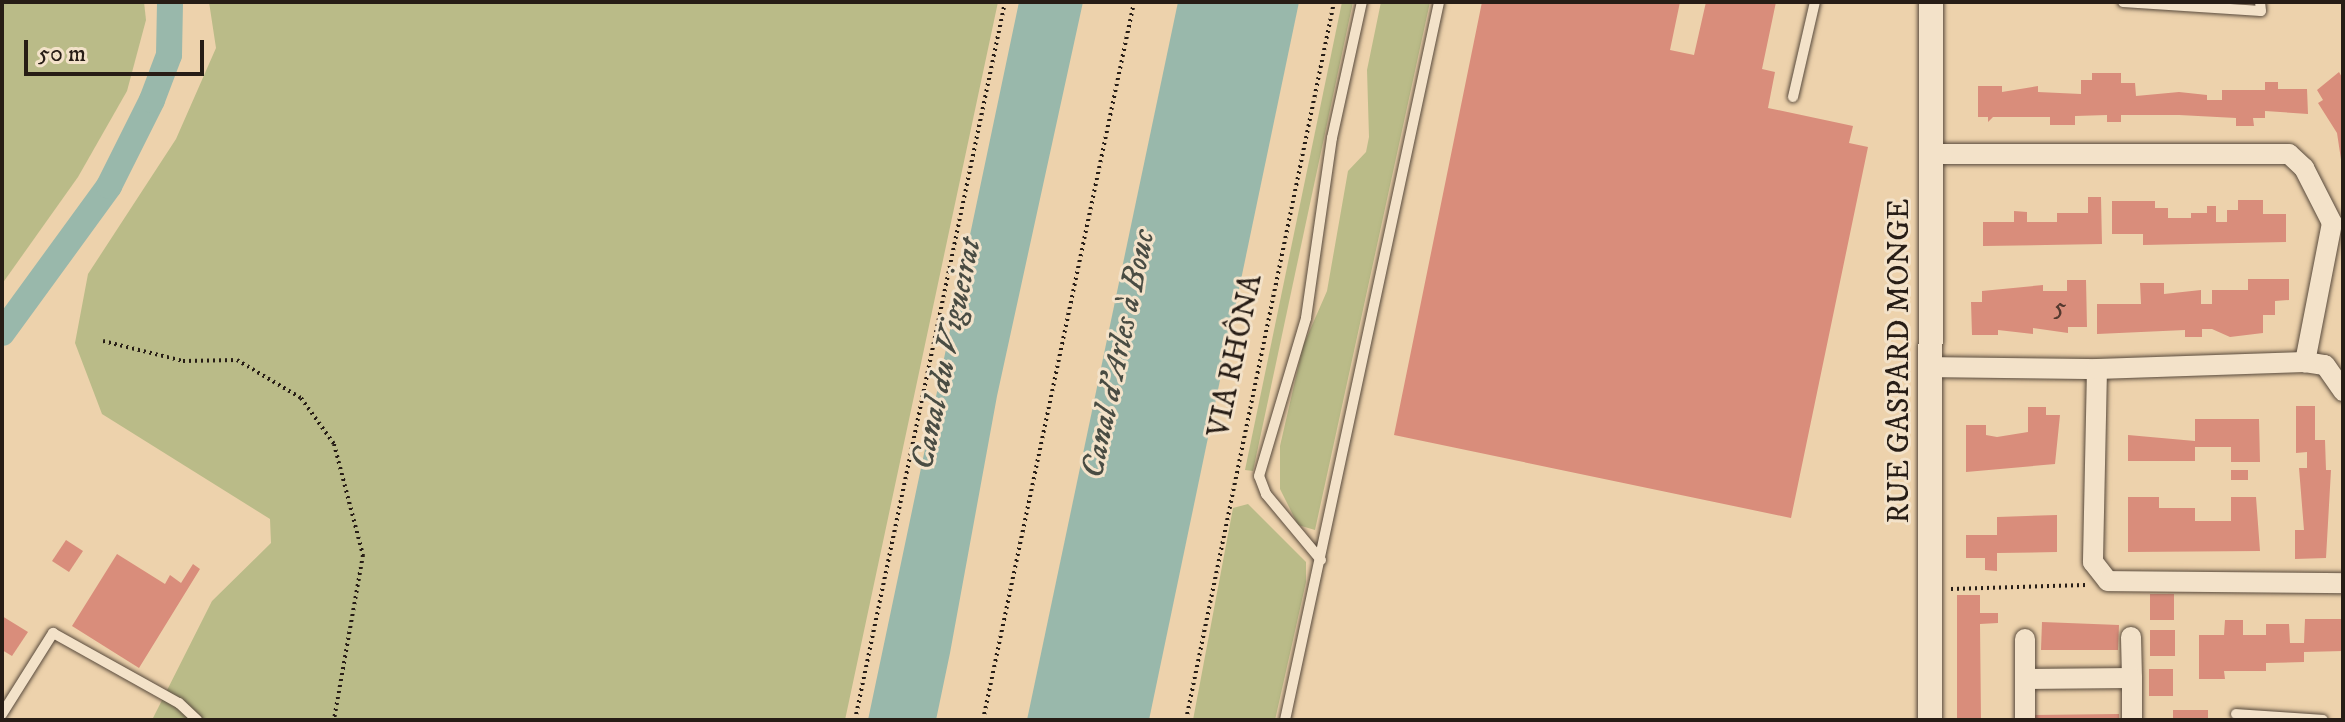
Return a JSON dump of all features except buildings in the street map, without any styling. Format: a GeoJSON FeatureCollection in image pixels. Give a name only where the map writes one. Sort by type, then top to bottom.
{"type":"FeatureCollection","features":[{"type":"Feature","properties":{"kind":"street","name":"RUE GASPARD MONGE"},"geometry":{"type":"LineString","coordinates":[[1930,720],[1931,2]]}},
{"type":"Feature","properties":{"kind":"street"},"geometry":{"type":"LineString","coordinates":[[1932,154],[2289,154],[2304,168],[2332,223],[2305,362]]}},
{"type":"Feature","properties":{"kind":"street"},"geometry":{"type":"LineString","coordinates":[[1932,367],[2097,369],[2305,362],[2325,365],[2343,391]]}},
{"type":"Feature","properties":{"kind":"street"},"geometry":{"type":"LineString","coordinates":[[2097,369],[2093,562],[2108,581],[2343,583]]}},
{"type":"Feature","properties":{"kind":"street"},"geometry":{"type":"LineString","coordinates":[[2131,637],[2132,720]]}},
{"type":"Feature","properties":{"kind":"street"},"geometry":{"type":"LineString","coordinates":[[2025,639],[2025,720]]}},
{"type":"Feature","properties":{"kind":"street"},"geometry":{"type":"LineString","coordinates":[[2025,679],[2132,678]]}},
{"type":"Feature","properties":{"kind":"lane"},"geometry":{"type":"LineString","coordinates":[[1321,560],[1274,506],[1259,476],[1306,318],[1332,138],[1362,2]]}},
{"type":"Feature","properties":{"kind":"lane"},"geometry":{"type":"LineString","coordinates":[[1285,720],[1439,2]]}},
{"type":"Feature","properties":{"kind":"lane"},"geometry":{"type":"LineString","coordinates":[[1793,97],[1815,2]]}},
{"type":"Feature","properties":{"kind":"lane"},"geometry":{"type":"LineString","coordinates":[[2123,2],[2261,11],[2260,2]]}},
{"type":"Feature","properties":{"kind":"lane"},"geometry":{"type":"LineString","coordinates":[[2,714],[53,633],[179,703],[197,720]]}},
{"type":"Feature","properties":{"kind":"lane"},"geometry":{"type":"LineString","coordinates":[[2236,714],[2323,720]]}},
{"type":"Feature","properties":{"kind":"path"},"geometry":{"type":"LineString","coordinates":[[855,720],[1005,2]]}},
{"type":"Feature","properties":{"kind":"path"},"geometry":{"type":"LineString","coordinates":[[983,720],[1134,2]]}},
{"type":"Feature","properties":{"kind":"path","name":"VIA RHÔNA"},"geometry":{"type":"LineString","coordinates":[[1186,720],[1334,2]]}},
{"type":"Feature","properties":{"kind":"path"},"geometry":{"type":"LineString","coordinates":[[103,341],[183,361],[237,360],[301,398],[334,444],[363,555],[334,720]]}},
{"type":"Feature","properties":{"kind":"path"},"geometry":{"type":"LineString","coordinates":[[1931,590],[2069,589],[2108,581]]}},
{"type":"Feature","properties":{"kind":"green space"},"geometry":{"type":"Polygon","coordinates":[[[2,2],[144,2],[146,20],[127,91],[78,177],[2,284],[2,2]]]}},
{"type":"Feature","properties":{"kind":"green space"},"geometry":{"type":"Polygon","coordinates":[[[209,2],[998,2],[845,720],[152,720],[212,601],[271,543],[270,519],[102,414],[75,343],[88,274],[176,139],[216,48],[209,2]]]}},
{"type":"Feature","properties":{"kind":"green space"},"geometry":{"type":"Polygon","coordinates":[[[1342,2],[1353,2],[1253,471],[1245,470],[1342,2]]]}},
{"type":"Feature","properties":{"kind":"green space"},"geometry":{"type":"Polygon","coordinates":[[[1381,2],[1430,2],[1315,530],[1298,525],[1280,489],[1280,446],[1303,346],[1327,291],[1348,171],[1366,152],[1369,137],[1367,70],[1381,2]]]}},
{"type":"Feature","properties":{"kind":"green space"},"geometry":{"type":"Polygon","coordinates":[[[1248,504],[1306,562],[1306,582],[1275,720],[1193,720],[1233,508],[1248,504]]]}},
{"type":"Feature","properties":{"kind":"water","name":"Canal du Vigueirat"},"geometry":{"type":"Polygon","coordinates":[[[1019,2],[1083,2],[997,396],[936,720],[868,720],[1019,2]]]}},
{"type":"Feature","properties":{"kind":"water","name":"Canal d'Arles à Bouc"},"geometry":{"type":"Polygon","coordinates":[[[1178,2],[1299,2],[1149,720],[1027,720],[1178,2]]]}},
{"type":"Feature","properties":{"kind":"waterway"},"geometry":{"type":"LineString","coordinates":[[2,333],[109,186],[152,100],[169,55],[170,2]]}}]}
